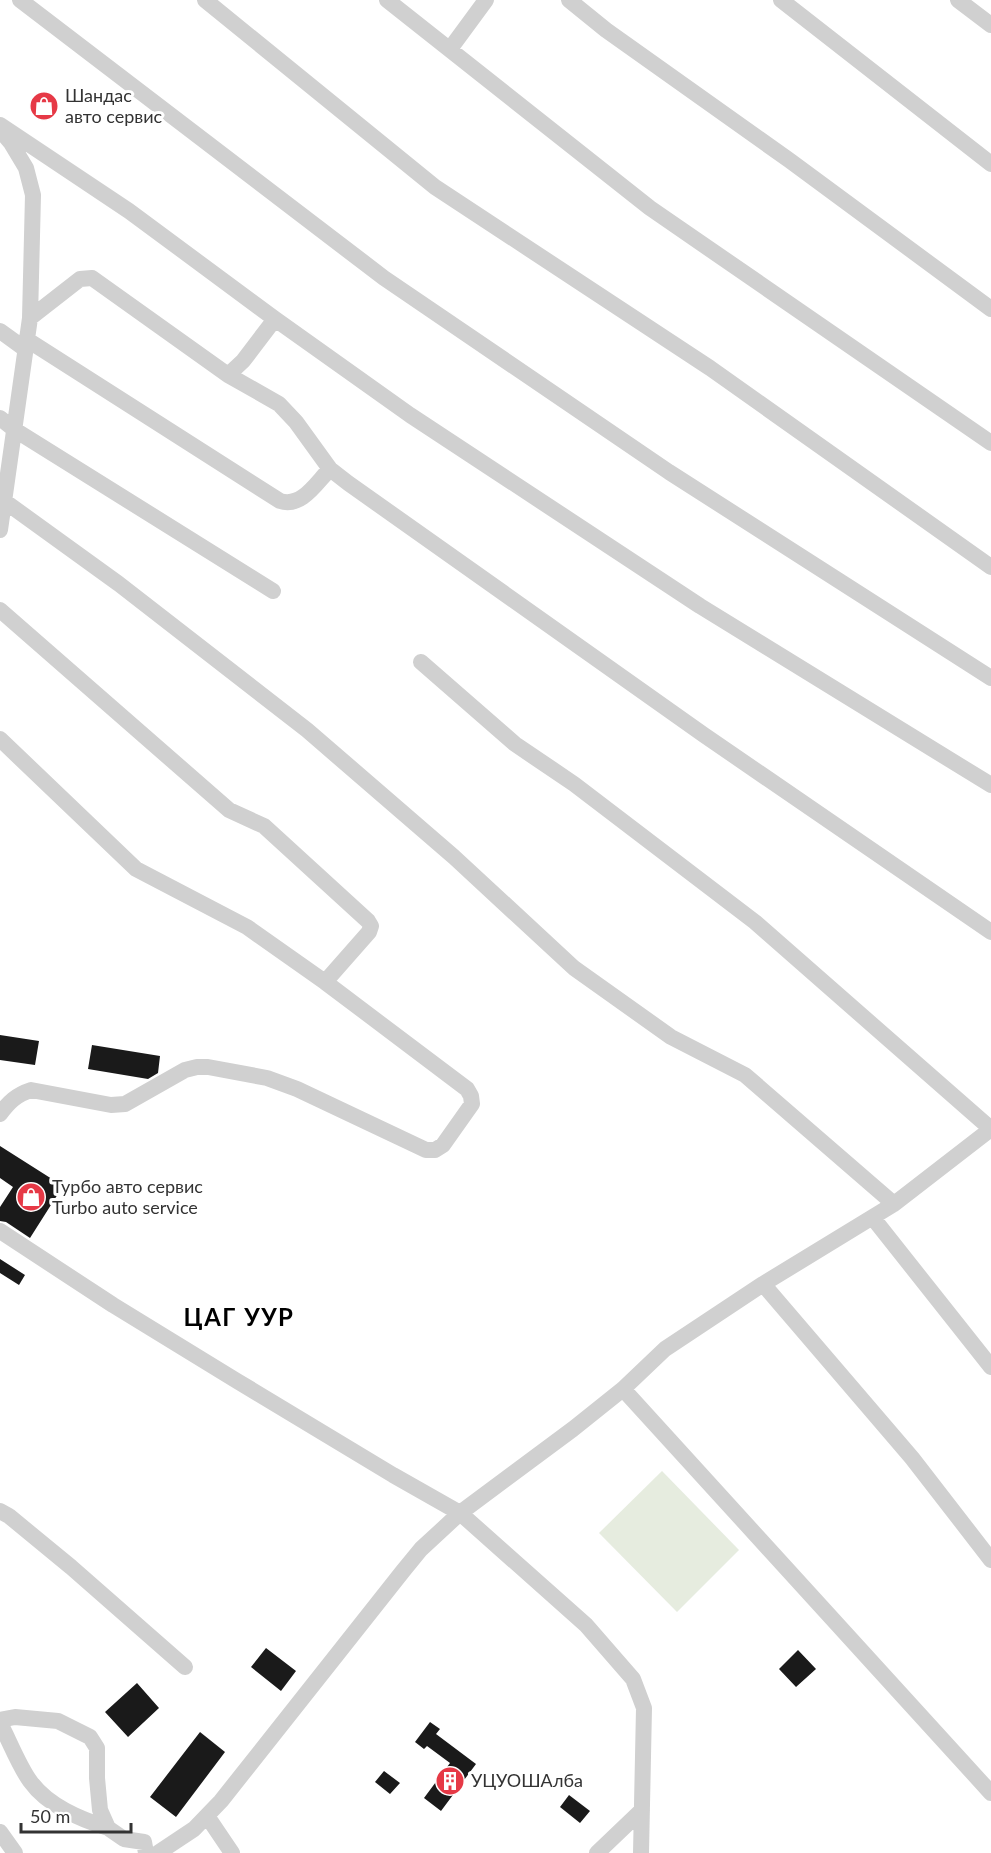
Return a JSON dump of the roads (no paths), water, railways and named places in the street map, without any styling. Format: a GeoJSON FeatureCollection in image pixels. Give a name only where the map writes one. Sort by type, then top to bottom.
{"type":"FeatureCollection","features":[{"type":"Feature","properties":{"kind":"street"},"geometry":{"type":"LineString","coordinates":[[20,0],[384,278],[669,472],[991,678]]}},
{"type":"Feature","properties":{"kind":"street"},"geometry":{"type":"LineString","coordinates":[[205,0],[435,187],[710,369],[991,567]]}},
{"type":"Feature","properties":{"kind":"street"},"geometry":{"type":"LineString","coordinates":[[387,0],[650,208],[991,443]]}},
{"type":"Feature","properties":{"kind":"street"},"geometry":{"type":"LineString","coordinates":[[450,49],[486,0]]}},
{"type":"Feature","properties":{"kind":"street"},"geometry":{"type":"LineString","coordinates":[[569,0],[606,30],[789,160],[991,309]]}},
{"type":"Feature","properties":{"kind":"street"},"geometry":{"type":"LineString","coordinates":[[781,0],[991,164]]}},
{"type":"Feature","properties":{"kind":"street"},"geometry":{"type":"LineString","coordinates":[[958,0],[991,25]]}},
{"type":"Feature","properties":{"kind":"street"},"geometry":{"type":"LineString","coordinates":[[0,124],[129,212],[410,415],[700,606],[991,785]]}},
{"type":"Feature","properties":{"kind":"street"},"geometry":{"type":"LineString","coordinates":[[0,130],[26,168],[33,195],[30,318],[15,430],[2,500],[0,530]]}},
{"type":"Feature","properties":{"kind":"street"},"geometry":{"type":"LineString","coordinates":[[30,318],[81,279],[92,278],[228,375],[279,404],[296,422],[330,469],[348,483],[695,728],[991,932]]}},
{"type":"Feature","properties":{"kind":"street"},"geometry":{"type":"LineString","coordinates":[[228,375],[243,361],[275,319]]}},
{"type":"Feature","properties":{"kind":"street"},"geometry":{"type":"LineString","coordinates":[[0,331],[26,344],[280,501],[288,504],[296,502],[330,469]]}},
{"type":"Feature","properties":{"kind":"street"},"geometry":{"type":"LineString","coordinates":[[0,418],[15,430],[273,591]]}},
{"type":"Feature","properties":{"kind":"street"},"geometry":{"type":"LineString","coordinates":[[2,500],[119,584],[307,730],[454,857],[574,968],[671,1037],[744,1076],[894,1204]]}},
{"type":"Feature","properties":{"kind":"street"},"geometry":{"type":"LineString","coordinates":[[0,610],[230,810],[264,826],[368,921],[371,926],[369,932],[325,982]]}},
{"type":"Feature","properties":{"kind":"street"},"geometry":{"type":"LineString","coordinates":[[158,1853],[180,1840],[207,1816],[244,1773],[421,1549],[460,1513],[573,1430],[623,1389],[665,1349],[763,1284],[894,1204],[991,1129],[755,922],[574,784],[515,744],[421,662]]}},
{"type":"Feature","properties":{"kind":"street"},"geometry":{"type":"LineString","coordinates":[[0,739],[136,869],[247,927],[325,982],[467,1089],[472,1104],[443,1145],[435,1150],[426,1150],[297,1089],[267,1078],[208,1067],[185,1070],[125,1104],[111,1105],[31,1090],[11,1100],[0,1114]]}},
{"type":"Feature","properties":{"kind":"street"},"geometry":{"type":"LineString","coordinates":[[873,1218],[991,1367]]}},
{"type":"Feature","properties":{"kind":"street"},"geometry":{"type":"LineString","coordinates":[[0,1231],[113,1305],[393,1475],[460,1513],[586,1625],[633,1679],[644,1708],[641,1853]]}},
{"type":"Feature","properties":{"kind":"street"},"geometry":{"type":"LineString","coordinates":[[763,1284],[912,1458],[991,1560]]}},
{"type":"Feature","properties":{"kind":"street"},"geometry":{"type":"LineString","coordinates":[[623,1389],[991,1793]]}},
{"type":"Feature","properties":{"kind":"street"},"geometry":{"type":"LineString","coordinates":[[0,1511],[71,1567],[185,1667]]}},
{"type":"Feature","properties":{"kind":"street"},"geometry":{"type":"LineString","coordinates":[[108,1828],[100,1810],[97,1748],[90,1737],[58,1721],[15,1717],[0,1722],[30,1781],[51,1800],[79,1819],[108,1828],[124,1839],[144,1842],[146,1853]]}},
{"type":"Feature","properties":{"kind":"street"},"geometry":{"type":"LineString","coordinates":[[597,1853],[642,1810]]}},
{"type":"Feature","properties":{"kind":"street"},"geometry":{"type":"LineString","coordinates":[[207,1816],[232,1853]]}},
{"type":"Feature","properties":{"kind":"street"},"geometry":{"type":"LineString","coordinates":[[0,1832],[15,1853]]}},
{"type":"Feature","properties":{"kind":"place","name":"Шандас авто сервис"},"geometry":{"type":"Point","coordinates":[44,106]}},
{"type":"Feature","properties":{"kind":"place","name":"Турбо авто сервис Turbo auto service"},"geometry":{"type":"Point","coordinates":[31,1197]}},
{"type":"Feature","properties":{"kind":"place","name":"УЦУОШАлба"},"geometry":{"type":"Point","coordinates":[450,1781]}},
{"type":"Feature","properties":{"kind":"district","name":"ЦАГ УУР"},"geometry":{"type":"Point","coordinates":[239,1318]}}]}
